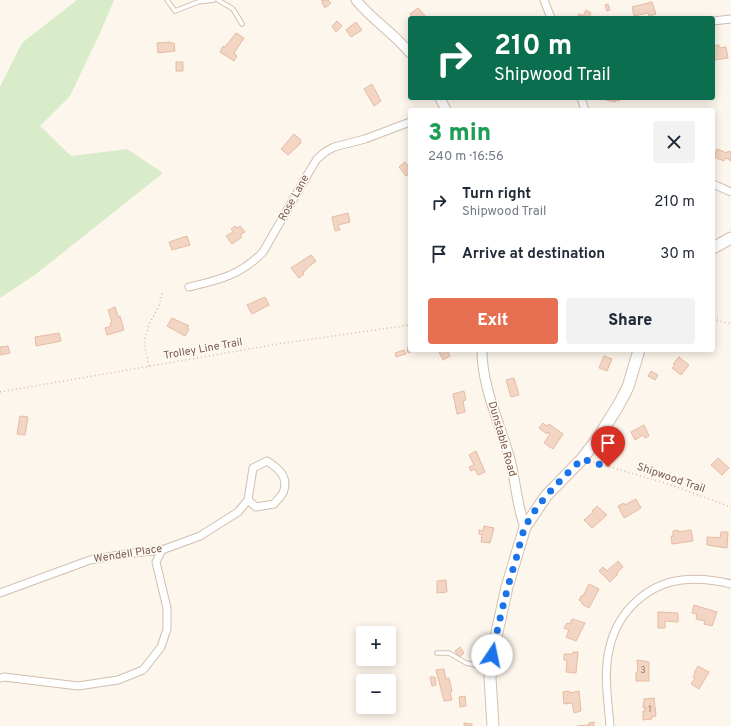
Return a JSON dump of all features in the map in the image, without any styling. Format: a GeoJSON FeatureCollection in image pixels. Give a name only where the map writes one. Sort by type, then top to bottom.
{"type":"FeatureCollection","features":[{"type":"Feature","properties":{"kind":"main road"},"geometry":{"type":"LineString","coordinates":[[715,247],[731,238]]}},
{"type":"Feature","properties":{"kind":"main road"},"geometry":{"type":"LineString","coordinates":[[493,726],[490,678],[491,668],[500,617],[525,527],[546,496],[582,459],[598,438],[628,387],[638,352]]}},
{"type":"Feature","properties":{"kind":"street"},"geometry":{"type":"LineString","coordinates":[[356,0],[408,50]]}},
{"type":"Feature","properties":{"kind":"street"},"geometry":{"type":"LineString","coordinates":[[544,0],[550,16]]}},
{"type":"Feature","properties":{"kind":"street"},"geometry":{"type":"LineString","coordinates":[[715,21],[731,19]]}},
{"type":"Feature","properties":{"kind":"street","name":"Rose Lane"},"geometry":{"type":"LineString","coordinates":[[189,286],[214,281],[235,274],[253,262],[263,252],[317,159],[325,152],[334,147],[365,139],[408,123]]}},
{"type":"Feature","properties":{"kind":"street"},"geometry":{"type":"LineString","coordinates":[[715,185],[731,192]]}},
{"type":"Feature","properties":{"kind":"street","name":"Dunstable Road"},"geometry":{"type":"LineString","coordinates":[[482,352],[485,378],[510,457],[520,515],[525,527]]}},
{"type":"Feature","properties":{"kind":"street"},"geometry":{"type":"LineString","coordinates":[[267,461],[280,469],[284,478],[284,491],[274,504],[256,507],[248,500],[253,468],[267,461]]}},
{"type":"Feature","properties":{"kind":"street","name":"Wendell Place"},"geometry":{"type":"LineString","coordinates":[[0,593],[90,560],[162,550],[200,536],[238,512],[248,500]]}},
{"type":"Feature","properties":{"kind":"street"},"geometry":{"type":"LineString","coordinates":[[0,678],[4,677],[78,686],[118,680],[143,670],[161,648],[167,629],[167,608],[156,562],[162,550]]}},
{"type":"Feature","properties":{"kind":"street"},"geometry":{"type":"LineString","coordinates":[[610,726],[606,678],[607,662],[614,633],[626,612],[650,591],[670,582],[702,579],[731,584]]}},
{"type":"Feature","properties":{"kind":"lane"},"geometry":{"type":"LineString","coordinates":[[167,0],[175,10],[198,2],[214,0]]}},
{"type":"Feature","properties":{"kind":"lane"},"geometry":{"type":"LineString","coordinates":[[218,0],[232,9],[242,24]]}},
{"type":"Feature","properties":{"kind":"lane"},"geometry":{"type":"LineString","coordinates":[[437,653],[448,652],[466,663],[491,668]]}},
{"type":"Feature","properties":{"kind":"path"},"geometry":{"type":"LineString","coordinates":[[149,366],[144,343],[149,324],[159,306],[163,291]]}},
{"type":"Feature","properties":{"kind":"path"},"geometry":{"type":"LineString","coordinates":[[715,320],[731,324]]}},
{"type":"Feature","properties":{"kind":"path","name":"Trolley Line Trail"},"geometry":{"type":"LineString","coordinates":[[0,392],[278,344],[408,325]]}},
{"type":"Feature","properties":{"kind":"path","name":"Shipwood Trail"},"geometry":{"type":"LineString","coordinates":[[582,459],[668,484],[731,507]]}},
{"type":"Feature","properties":{"kind":"green space"},"geometry":{"type":"Polygon","coordinates":[[[77,0],[114,0],[70,96],[40,126],[71,156],[127,149],[163,173],[36,274],[0,298],[0,87],[22,43],[77,0]]]}},
{"type":"Feature","properties":{"kind":"building"},"geometry":{"type":"Polygon","coordinates":[[[321,0],[328,0],[331,3],[325,8],[321,0]]]}},
{"type":"Feature","properties":{"kind":"building"},"geometry":{"type":"Polygon","coordinates":[[[652,2],[656,14],[649,16],[648,13],[634,16],[632,7],[652,2]]]}},
{"type":"Feature","properties":{"kind":"building"},"geometry":{"type":"Polygon","coordinates":[[[608,4],[610,10],[607,11],[605,5],[608,4]]]}},
{"type":"Feature","properties":{"kind":"building"},"geometry":{"type":"Polygon","coordinates":[[[418,8],[425,16],[412,16],[410,14],[418,8]]]}},
{"type":"Feature","properties":{"kind":"building"},"geometry":{"type":"Polygon","coordinates":[[[586,10],[591,13],[589,16],[583,16],[586,10]]]}},
{"type":"Feature","properties":{"kind":"building"},"geometry":{"type":"Polygon","coordinates":[[[337,21],[342,26],[336,32],[332,26],[337,21]]]}},
{"type":"Feature","properties":{"kind":"building"},"geometry":{"type":"Polygon","coordinates":[[[356,22],[362,30],[351,37],[346,30],[356,22]]]}},
{"type":"Feature","properties":{"kind":"building"},"geometry":{"type":"Polygon","coordinates":[[[236,33],[244,38],[234,53],[237,56],[234,61],[220,52],[223,46],[225,47],[236,33]]]}},
{"type":"Feature","properties":{"kind":"building"},"geometry":{"type":"Polygon","coordinates":[[[157,43],[174,43],[175,51],[158,53],[157,43]]]}},
{"type":"Feature","properties":{"kind":"building"},"geometry":{"type":"Polygon","coordinates":[[[719,45],[719,48],[726,47],[728,58],[715,60],[715,46],[719,45]]]}},
{"type":"Feature","properties":{"kind":"building"},"geometry":{"type":"Polygon","coordinates":[[[176,62],[183,62],[183,71],[176,71],[176,62]]]}},
{"type":"Feature","properties":{"kind":"building"},"geometry":{"type":"Polygon","coordinates":[[[372,84],[381,101],[374,106],[364,89],[372,84]]]}},
{"type":"Feature","properties":{"kind":"building"},"geometry":{"type":"Polygon","coordinates":[[[294,134],[301,140],[301,143],[288,155],[281,149],[294,134]]]}},
{"type":"Feature","properties":{"kind":"building"},"geometry":{"type":"Polygon","coordinates":[[[717,149],[727,153],[728,151],[731,152],[731,161],[726,158],[724,161],[715,157],[717,149]]]}},
{"type":"Feature","properties":{"kind":"building"},"geometry":{"type":"Polygon","coordinates":[[[405,162],[408,166],[408,174],[406,176],[399,167],[405,162]]]}},
{"type":"Feature","properties":{"kind":"building"},"geometry":{"type":"Polygon","coordinates":[[[348,213],[350,222],[338,225],[340,230],[335,231],[332,217],[348,213]]]}},
{"type":"Feature","properties":{"kind":"building"},"geometry":{"type":"Polygon","coordinates":[[[235,226],[237,228],[240,226],[245,232],[240,235],[242,237],[232,244],[226,236],[233,232],[231,229],[235,226]]]}},
{"type":"Feature","properties":{"kind":"building"},"geometry":{"type":"Polygon","coordinates":[[[187,236],[190,245],[172,250],[169,242],[187,236]]]}},
{"type":"Feature","properties":{"kind":"building"},"geometry":{"type":"Polygon","coordinates":[[[311,255],[316,261],[303,272],[304,274],[299,278],[291,268],[311,255]]]}},
{"type":"Feature","properties":{"kind":"building"},"geometry":{"type":"Polygon","coordinates":[[[265,297],[269,305],[252,314],[247,305],[265,297]]]}},
{"type":"Feature","properties":{"kind":"building"},"geometry":{"type":"Polygon","coordinates":[[[115,307],[118,317],[120,316],[124,330],[107,335],[105,328],[111,326],[110,323],[112,322],[108,310],[115,307]]]}},
{"type":"Feature","properties":{"kind":"building"},"geometry":{"type":"Polygon","coordinates":[[[172,318],[189,326],[185,336],[167,326],[172,318]]]}},
{"type":"Feature","properties":{"kind":"building"},"geometry":{"type":"Polygon","coordinates":[[[59,333],[61,341],[36,346],[35,337],[59,333]]]}},
{"type":"Feature","properties":{"kind":"building"},"geometry":{"type":"Polygon","coordinates":[[[8,346],[10,353],[0,355],[0,347],[8,346]]]}},
{"type":"Feature","properties":{"kind":"building"},"geometry":{"type":"Polygon","coordinates":[[[404,350],[406,354],[396,357],[395,353],[404,350]]]}},
{"type":"Feature","properties":{"kind":"building"},"geometry":{"type":"Polygon","coordinates":[[[439,352],[448,352],[450,356],[443,360],[439,352]]]}},
{"type":"Feature","properties":{"kind":"building"},"geometry":{"type":"Polygon","coordinates":[[[604,356],[612,359],[607,371],[599,368],[604,356]]]}},
{"type":"Feature","properties":{"kind":"building"},"geometry":{"type":"Polygon","coordinates":[[[679,357],[689,365],[681,375],[672,368],[675,365],[673,364],[679,357]]]}},
{"type":"Feature","properties":{"kind":"building"},"geometry":{"type":"Polygon","coordinates":[[[651,371],[658,375],[655,380],[648,376],[651,371]]]}},
{"type":"Feature","properties":{"kind":"building"},"geometry":{"type":"Polygon","coordinates":[[[514,378],[519,395],[511,397],[506,380],[514,378]]]}},
{"type":"Feature","properties":{"kind":"building"},"geometry":{"type":"Polygon","coordinates":[[[464,391],[466,400],[463,401],[465,412],[457,414],[453,394],[464,391]]]}},
{"type":"Feature","properties":{"kind":"building"},"geometry":{"type":"Polygon","coordinates":[[[20,416],[28,417],[25,435],[17,434],[20,416]]]}},
{"type":"Feature","properties":{"kind":"building"},"geometry":{"type":"Polygon","coordinates":[[[543,423],[547,426],[549,424],[563,434],[553,449],[544,443],[550,434],[548,432],[547,434],[539,428],[543,423]]]}},
{"type":"Feature","properties":{"kind":"building"},"geometry":{"type":"Polygon","coordinates":[[[644,425],[649,436],[645,438],[643,435],[635,440],[631,432],[644,425]]]}},
{"type":"Feature","properties":{"kind":"building"},"geometry":{"type":"Polygon","coordinates":[[[476,451],[485,472],[478,475],[475,469],[471,471],[469,467],[474,465],[469,455],[476,451]]]}},
{"type":"Feature","properties":{"kind":"building"},"geometry":{"type":"Polygon","coordinates":[[[718,458],[729,468],[722,475],[711,465],[718,458]]]}},
{"type":"Feature","properties":{"kind":"building"},"geometry":{"type":"Polygon","coordinates":[[[636,499],[641,508],[624,518],[618,506],[624,503],[625,505],[636,499]]]}},
{"type":"Feature","properties":{"kind":"building"},"geometry":{"type":"Polygon","coordinates":[[[597,506],[607,515],[592,528],[584,520],[597,506]]]}},
{"type":"Feature","properties":{"kind":"building"},"geometry":{"type":"Polygon","coordinates":[[[484,526],[494,528],[490,543],[481,542],[482,535],[479,534],[479,530],[483,531],[484,526]]]}},
{"type":"Feature","properties":{"kind":"building"},"geometry":{"type":"Polygon","coordinates":[[[678,530],[678,532],[691,530],[693,541],[672,544],[671,536],[673,536],[673,531],[678,530]]]}},
{"type":"Feature","properties":{"kind":"building"},"geometry":{"type":"Polygon","coordinates":[[[721,532],[728,532],[727,548],[707,545],[707,537],[720,538],[721,532]]]}},
{"type":"Feature","properties":{"kind":"building"},"geometry":{"type":"Polygon","coordinates":[[[618,561],[623,567],[610,582],[599,571],[603,567],[607,571],[618,561]]]}},
{"type":"Feature","properties":{"kind":"building"},"geometry":{"type":"Polygon","coordinates":[[[446,580],[447,592],[437,593],[437,581],[446,580]]]}},
{"type":"Feature","properties":{"kind":"building"},"geometry":{"type":"Polygon","coordinates":[[[589,584],[599,589],[589,608],[582,604],[579,600],[582,595],[583,596],[589,584]]]}},
{"type":"Feature","properties":{"kind":"building"},"geometry":{"type":"Polygon","coordinates":[[[694,605],[717,612],[712,626],[704,624],[705,621],[696,619],[697,614],[692,613],[694,605]]]}},
{"type":"Feature","properties":{"kind":"building"},"geometry":{"type":"Polygon","coordinates":[[[658,612],[678,613],[678,622],[665,621],[665,628],[658,628],[658,612]]]}},
{"type":"Feature","properties":{"kind":"building"},"geometry":{"type":"Polygon","coordinates":[[[572,619],[585,623],[576,641],[566,637],[569,630],[564,628],[567,623],[570,624],[572,619]]]}},
{"type":"Feature","properties":{"kind":"building"},"geometry":{"type":"Polygon","coordinates":[[[460,647],[464,653],[459,657],[455,651],[460,647]]]}},
{"type":"Feature","properties":{"kind":"building"},"geometry":{"type":"Polygon","coordinates":[[[573,652],[578,652],[576,673],[566,672],[567,660],[564,660],[564,654],[573,654],[573,652]]]}},
{"type":"Feature","properties":{"kind":"building"},"geometry":{"type":"Polygon","coordinates":[[[637,660],[649,662],[649,681],[636,681],[636,672],[638,672],[637,660]]]}},
{"type":"Feature","properties":{"kind":"building"},"geometry":{"type":"Polygon","coordinates":[[[698,666],[709,672],[699,689],[691,684],[695,678],[693,677],[695,674],[694,673],[698,666]]]}},
{"type":"Feature","properties":{"kind":"building"},"geometry":{"type":"Polygon","coordinates":[[[444,669],[446,679],[449,678],[452,691],[450,692],[452,700],[444,701],[436,670],[444,669]]]}},
{"type":"Feature","properties":{"kind":"building"},"geometry":{"type":"Polygon","coordinates":[[[430,677],[435,677],[436,685],[432,686],[430,677]]]}},
{"type":"Feature","properties":{"kind":"building"},"geometry":{"type":"Polygon","coordinates":[[[569,691],[570,693],[579,691],[581,711],[574,713],[572,703],[564,704],[563,692],[569,691]]]}},
{"type":"Feature","properties":{"kind":"building"},"geometry":{"type":"Polygon","coordinates":[[[465,696],[466,706],[460,707],[459,697],[465,696]]]}},
{"type":"Feature","properties":{"kind":"building"},"geometry":{"type":"Polygon","coordinates":[[[654,698],[656,716],[651,717],[652,719],[643,720],[643,711],[645,711],[645,707],[643,708],[644,699],[654,698]]]}},
{"type":"Feature","properties":{"kind":"building"},"geometry":{"type":"Polygon","coordinates":[[[594,722],[594,726],[577,726],[589,725],[589,723],[594,722]]]}},
{"type":"Feature","properties":{"kind":"building"},"geometry":{"type":"Polygon","coordinates":[[[464,723],[472,724],[472,726],[464,726],[464,723]]]}},
{"type":"Feature","properties":{"kind":"route"},"geometry":{"type":"LineString","coordinates":[[492,655],[498,623],[521,540],[525,527],[536,509],[546,496],[582,459],[608,467]]}}]}
